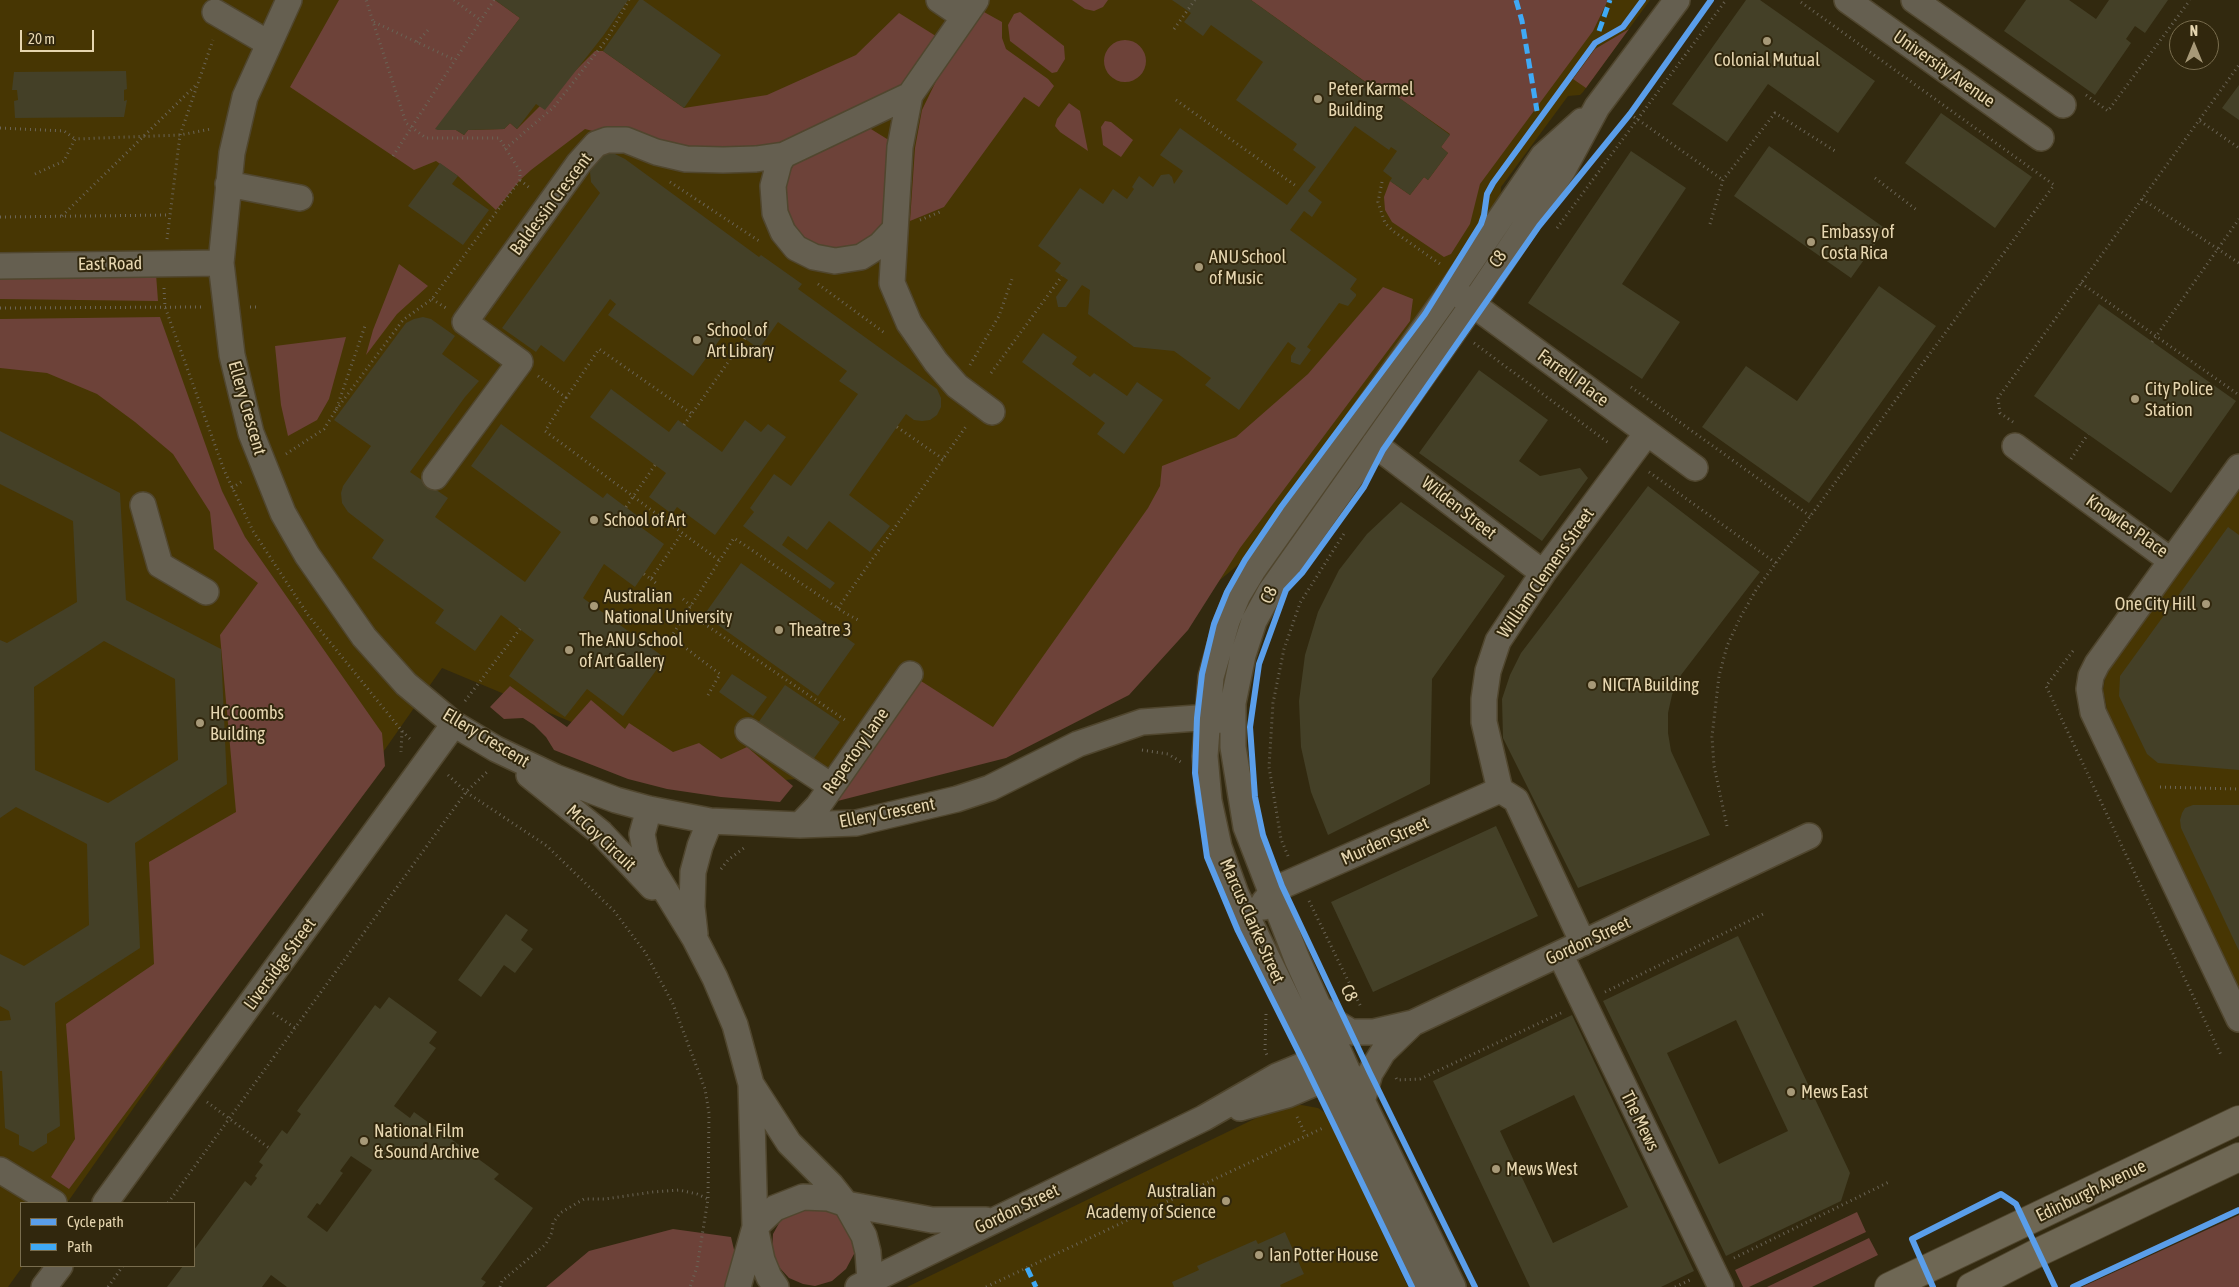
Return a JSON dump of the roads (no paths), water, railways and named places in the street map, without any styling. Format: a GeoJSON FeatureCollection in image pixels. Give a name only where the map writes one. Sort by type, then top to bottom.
{"type":"FeatureCollection","features":[{"type":"Feature","properties":{"kind":"main road","name":"Edinburgh Avenue"},"geometry":{"type":"LineString","coordinates":[[1888,1287],[2239,1120]]}},
{"type":"Feature","properties":{"kind":"main road","name":"Edinburgh Avenue"},"geometry":{"type":"LineString","coordinates":[[1974,1286],[2009,1267],[2239,1157]]}},
{"type":"Feature","properties":{"kind":"main road"},"geometry":{"type":"LineString","coordinates":[[1995,1237],[2009,1267]]}},
{"type":"Feature","properties":{"kind":"main road"},"geometry":{"type":"LineString","coordinates":[[1959,1254],[1974,1286]]}},
{"type":"Feature","properties":{"kind":"street","name":"Ellery Crescent"},"geometry":{"type":"LineString","coordinates":[[289,0],[268,44],[246,98],[232,153],[226,194],[221,263],[232,355],[251,433],[283,513],[307,555],[364,637],[406,684],[454,724],[496,749],[563,780],[649,809],[710,821],[800,825],[856,823],[909,811],[990,788],[1078,744],[1108,732],[1142,722],[1207,719],[1232,721]]}},
{"type":"Feature","properties":{"kind":"street"},"geometry":{"type":"LineString","coordinates":[[940,0],[970,9],[948,44],[910,95],[900,146],[892,284],[909,323],[936,362],[957,386],[992,412]]}},
{"type":"Feature","properties":{"kind":"street","name":"Marcus Clarke Street"},"geometry":{"type":"LineString","coordinates":[[1332,1065],[1319,1005],[1271,894],[1246,827],[1233,747],[1232,721],[1233,703],[1243,655],[1258,614],[1270,592],[1473,304],[1562,170],[1597,107],[1677,0]]}},
{"type":"Feature","properties":{"kind":"street","name":"University Avenue"},"geometry":{"type":"LineString","coordinates":[[1847,0],[2041,138]]}},
{"type":"Feature","properties":{"kind":"street"},"geometry":{"type":"LineString","coordinates":[[1914,0],[2063,105]]}},
{"type":"Feature","properties":{"kind":"street"},"geometry":{"type":"LineString","coordinates":[[218,14],[268,44]]}},
{"type":"Feature","properties":{"kind":"street"},"geometry":{"type":"LineString","coordinates":[[894,230],[888,238],[861,257],[834,261],[814,258],[796,248],[778,223],[774,203],[775,176],[784,155],[910,95]]}},
{"type":"Feature","properties":{"kind":"street","name":"Marcus Clarke Street"},"geometry":{"type":"LineString","coordinates":[[1453,1287],[1354,1109],[1332,1065],[1298,1021],[1236,894],[1219,847],[1209,801],[1205,756],[1211,677],[1227,621],[1238,595],[1450,279],[1543,156],[1597,107]]}},
{"type":"Feature","properties":{"kind":"street","name":"Baldessin Crescent"},"geometry":{"type":"LineString","coordinates":[[436,477],[520,362],[465,322],[579,163],[596,144],[607,140],[626,140],[656,152],[686,158],[731,160],[784,155]]}},
{"type":"Feature","properties":{"kind":"street"},"geometry":{"type":"LineString","coordinates":[[226,194],[300,198]]}},
{"type":"Feature","properties":{"kind":"street"},"geometry":{"type":"LineString","coordinates":[[226,194],[266,205]]}},
{"type":"Feature","properties":{"kind":"street","name":"East Road"},"geometry":{"type":"LineString","coordinates":[[0,266],[221,263]]}},
{"type":"Feature","properties":{"kind":"street","name":"Farrell Place"},"geometry":{"type":"LineString","coordinates":[[1450,279],[1473,304],[1695,468]]}},
{"type":"Feature","properties":{"kind":"street","name":"William Clemens Street"},"geometry":{"type":"LineString","coordinates":[[1500,790],[1484,722],[1484,699],[1488,671],[1498,641],[1543,573],[1647,433]]}},
{"type":"Feature","properties":{"kind":"street","name":"Knowles Place"},"geometry":{"type":"LineString","coordinates":[[2015,434],[2170,560],[2239,467]]}},
{"type":"Feature","properties":{"kind":"street","name":"Wilden Street"},"geometry":{"type":"LineString","coordinates":[[1374,444],[1543,573]]}},
{"type":"Feature","properties":{"kind":"street"},"geometry":{"type":"LineString","coordinates":[[143,505],[160,565],[206,592]]}},
{"type":"Feature","properties":{"kind":"street"},"geometry":{"type":"LineString","coordinates":[[2170,560],[2097,664],[2091,676],[2090,700],[2093,712],[2239,1019]]}},
{"type":"Feature","properties":{"kind":"street","name":"Repertory Lane"},"geometry":{"type":"LineString","coordinates":[[800,825],[818,806],[910,674]]}},
{"type":"Feature","properties":{"kind":"street","name":"Liversidge Street"},"geometry":{"type":"LineString","coordinates":[[106,1202],[454,724]]}},
{"type":"Feature","properties":{"kind":"street"},"geometry":{"type":"LineString","coordinates":[[748,731],[832,786]]}},
{"type":"Feature","properties":{"kind":"street","name":"McCoy Circuit"},"geometry":{"type":"LineString","coordinates":[[496,749],[615,846],[695,939]]}},
{"type":"Feature","properties":{"kind":"street"},"geometry":{"type":"LineString","coordinates":[[1500,790],[1516,800],[1583,943]]}},
{"type":"Feature","properties":{"kind":"street","name":"Murden Street"},"geometry":{"type":"LineString","coordinates":[[1271,894],[1282,886],[1500,790]]}},
{"type":"Feature","properties":{"kind":"street","name":"McCoy Circuit"},"geometry":{"type":"LineString","coordinates":[[649,809],[642,834],[646,855],[716,978],[735,1025],[751,1084],[755,1227],[764,1266],[776,1287]]}},
{"type":"Feature","properties":{"kind":"street","name":"McCoy Circuit"},"geometry":{"type":"LineString","coordinates":[[695,939],[692,907],[693,872],[700,846],[710,821]]}},
{"type":"Feature","properties":{"kind":"street","name":"Gordon Street"},"geometry":{"type":"LineString","coordinates":[[1319,1005],[1331,1020],[1341,1027],[1378,1042],[1413,1023],[1809,836]]}},
{"type":"Feature","properties":{"kind":"street"},"geometry":{"type":"LineString","coordinates":[[1271,894],[1264,902],[1263,912],[1280,951],[1276,975]]}},
{"type":"Feature","properties":{"kind":"street","name":"The Mews"},"geometry":{"type":"LineString","coordinates":[[1560,954],[1717,1278]]}},
{"type":"Feature","properties":{"kind":"street"},"geometry":{"type":"LineString","coordinates":[[1282,1075],[1295,1044],[1298,1021]]}},
{"type":"Feature","properties":{"kind":"street"},"geometry":{"type":"LineString","coordinates":[[1354,1109],[1370,1073],[1378,1042]]}},
{"type":"Feature","properties":{"kind":"street","name":"Gordon Street"},"geometry":{"type":"LineString","coordinates":[[864,1284],[1204,1118],[1282,1075],[1332,1065]]}},
{"type":"Feature","properties":{"kind":"street","name":"Gordon Street"},"geometry":{"type":"LineString","coordinates":[[1204,1118],[1287,1096],[1332,1065]]}},
{"type":"Feature","properties":{"kind":"street","name":"McCoy Circuit"},"geometry":{"type":"LineString","coordinates":[[751,1084],[789,1143],[831,1185],[846,1204],[864,1236],[868,1252],[864,1284]]}},
{"type":"Feature","properties":{"kind":"street","name":"Marcus Clarke Street"},"geometry":{"type":"LineString","coordinates":[[1354,1109],[1428,1287]]}},
{"type":"Feature","properties":{"kind":"street"},"geometry":{"type":"LineString","coordinates":[[0,1170],[52,1202]]}},
{"type":"Feature","properties":{"kind":"street"},"geometry":{"type":"LineString","coordinates":[[755,1227],[775,1208],[797,1198],[818,1197],[932,1220],[995,1220]]}},
{"type":"Feature","properties":{"kind":"street","name":"McCoy Circuit"},"geometry":{"type":"LineString","coordinates":[[738,1287],[755,1227]]}},
{"type":"Feature","properties":{"kind":"street"},"geometry":{"type":"LineString","coordinates":[[44,1287],[59,1267]]}},
{"type":"Feature","properties":{"kind":"place","name":"Colonial Mutual"},"geometry":{"type":"Point","coordinates":[1767,41]}},
{"type":"Feature","properties":{"kind":"place","name":"Peter Karmel Building"},"geometry":{"type":"Point","coordinates":[1318,99]}},
{"type":"Feature","properties":{"kind":"place","name":"Embassy of Costa Rica"},"geometry":{"type":"Point","coordinates":[1811,242]}},
{"type":"Feature","properties":{"kind":"place","name":"ANU School of Music"},"geometry":{"type":"Point","coordinates":[1199,267]}},
{"type":"Feature","properties":{"kind":"place","name":"School of Art Library"},"geometry":{"type":"Point","coordinates":[697,340]}},
{"type":"Feature","properties":{"kind":"place","name":"City Police Station"},"geometry":{"type":"Point","coordinates":[2135,399]}},
{"type":"Feature","properties":{"kind":"place","name":"School of Art"},"geometry":{"type":"Point","coordinates":[594,520]}},
{"type":"Feature","properties":{"kind":"place","name":"One City Hill"},"geometry":{"type":"Point","coordinates":[2206,604]}},
{"type":"Feature","properties":{"kind":"place","name":"Australian National University"},"geometry":{"type":"Point","coordinates":[594,606]}},
{"type":"Feature","properties":{"kind":"place","name":"Theatre 3"},"geometry":{"type":"Point","coordinates":[779,630]}},
{"type":"Feature","properties":{"kind":"place","name":"The ANU School of Art Gallery"},"geometry":{"type":"Point","coordinates":[569,650]}},
{"type":"Feature","properties":{"kind":"place","name":"NICTA Building"},"geometry":{"type":"Point","coordinates":[1592,685]}},
{"type":"Feature","properties":{"kind":"place","name":"HC Coombs Building"},"geometry":{"type":"Point","coordinates":[200,723]}},
{"type":"Feature","properties":{"kind":"place","name":"Mews East"},"geometry":{"type":"Point","coordinates":[1791,1092]}},
{"type":"Feature","properties":{"kind":"place","name":"National Film & Sound Archive"},"geometry":{"type":"Point","coordinates":[364,1141]}},
{"type":"Feature","properties":{"kind":"place","name":"Mews West"},"geometry":{"type":"Point","coordinates":[1496,1169]}},
{"type":"Feature","properties":{"kind":"place","name":"Australian Academy of Science"},"geometry":{"type":"Point","coordinates":[1226,1201]}},
{"type":"Feature","properties":{"kind":"place","name":"Ian Potter House"},"geometry":{"type":"Point","coordinates":[1259,1255]}}]}
